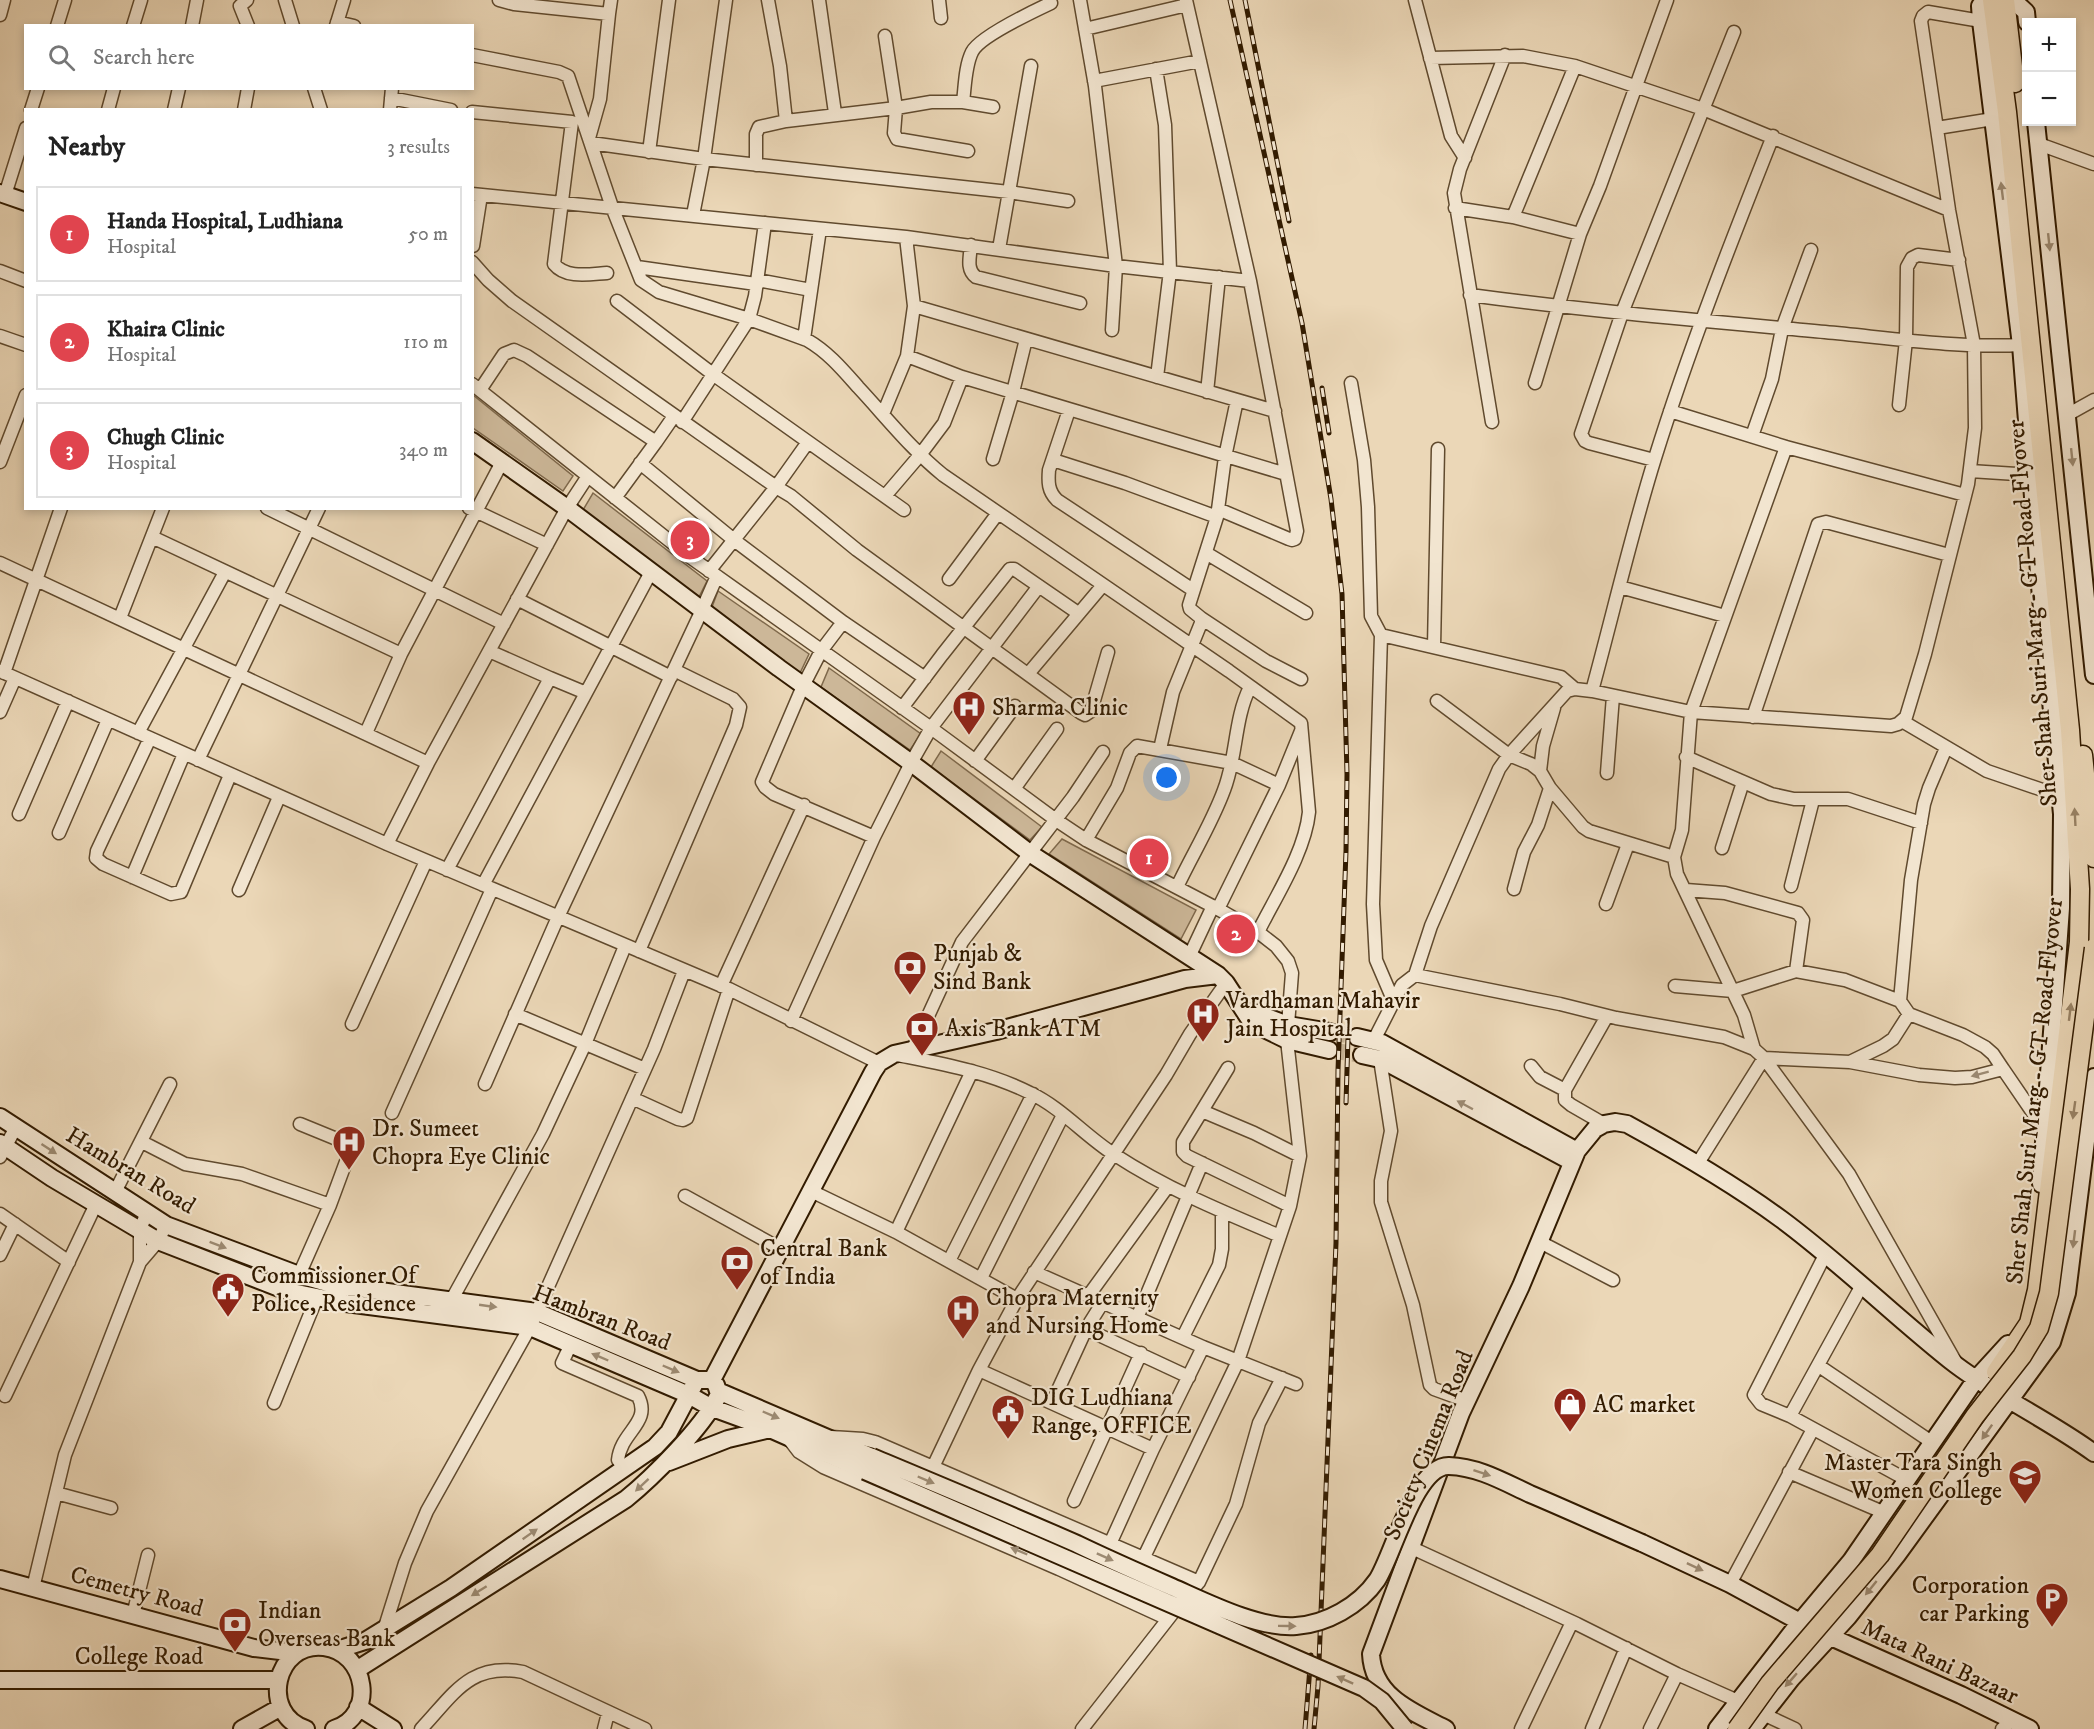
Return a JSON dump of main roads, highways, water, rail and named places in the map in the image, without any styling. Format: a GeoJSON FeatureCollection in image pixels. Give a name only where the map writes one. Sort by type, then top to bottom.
{"type":"FeatureCollection","features":[{"type":"Feature","properties":{"kind":"main road","name":"Sher Shah Suri Marg - GT Road Flyover"},"geometry":{"type":"LineString","coordinates":[[1996,6],[2094,858]]}},
{"type":"Feature","properties":{"kind":"main road","name":"Sher Shah Suri Marg - GT Road Flyover"},"geometry":{"type":"LineString","coordinates":[[1723,1729],[1873,1544],[1977,1395],[2017,1343],[2029,1323],[2037,1290],[2079,942],[2080,889],[2067,694],[1996,6]]}},
{"type":"Feature","properties":{"kind":"main road","name":"Sher Shah Suri Marg - GT Road Flyover"},"geometry":{"type":"LineString","coordinates":[[1737,1729],[1770,1683],[1880,1555],[1975,1416],[2022,1356],[2039,1328],[2049,1293],[2094,948]]}},
{"type":"Feature","properties":{"kind":"tunnel"},"geometry":{"type":"LineString","coordinates":[[1330,1032],[1357,1037]]}},
{"type":"Feature","properties":{"kind":"tunnel"},"geometry":{"type":"LineString","coordinates":[[1329,1050],[1362,1055]]}},
{"type":"Feature","properties":{"kind":"railway"},"geometry":{"type":"LineString","coordinates":[[1230,0],[1302,323],[1331,499],[1342,594],[1347,774],[1346,851],[1338,1070],[1336,1243],[1318,1686],[1314,1729]]}},
{"type":"Feature","properties":{"kind":"railway"},"geometry":{"type":"LineString","coordinates":[[1245,0],[1289,221]]}},
{"type":"Feature","properties":{"kind":"railway"},"geometry":{"type":"LineString","coordinates":[[1322,388],[1329,433]]}},
{"type":"Feature","properties":{"kind":"railway"},"geometry":{"type":"LineString","coordinates":[[1346,1103],[1348,1037]]}},
{"type":"Feature","properties":{"kind":"railway"},"geometry":{"type":"LineString","coordinates":[[1305,1729],[1311,1655]]}},
{"type":"Feature","properties":{"kind":"place","name":"Chugh Clinic"},"geometry":{"type":"Point","coordinates":[690,540]}},
{"type":"Feature","properties":{"kind":"place","name":"Sharma Clinic"},"geometry":{"type":"Point","coordinates":[969,736]}},
{"type":"Feature","properties":{"kind":"place","name":"Handa Hospital, Ludhiana"},"geometry":{"type":"Point","coordinates":[1149,858]}},
{"type":"Feature","properties":{"kind":"place","name":"Khaira Clinic"},"geometry":{"type":"Point","coordinates":[1236,934]}},
{"type":"Feature","properties":{"kind":"place","name":"Punjab & Sind Bank"},"geometry":{"type":"Point","coordinates":[910,996]}},
{"type":"Feature","properties":{"kind":"place","name":"Vardhaman Mahavir Jain Hospital"},"geometry":{"type":"Point","coordinates":[1203,1043]}},
{"type":"Feature","properties":{"kind":"place","name":"Axis Bank ATM"},"geometry":{"type":"Point","coordinates":[922,1057]}},
{"type":"Feature","properties":{"kind":"place","name":"Dr. Sumeet Chopra Eye Clinic"},"geometry":{"type":"Point","coordinates":[349,1171]}},
{"type":"Feature","properties":{"kind":"place","name":"Central Bank of India"},"geometry":{"type":"Point","coordinates":[737,1291]}},
{"type":"Feature","properties":{"kind":"place","name":"Commissioner Of Police, Residence"},"geometry":{"type":"Point","coordinates":[228,1318]}},
{"type":"Feature","properties":{"kind":"place","name":"Chopra Maternity and Nursing Home"},"geometry":{"type":"Point","coordinates":[963,1340]}},
{"type":"Feature","properties":{"kind":"place","name":"AC market"},"geometry":{"type":"Point","coordinates":[1570,1433]}},
{"type":"Feature","properties":{"kind":"place","name":"DIG Ludhiana Range, OFFICE"},"geometry":{"type":"Point","coordinates":[1008,1440]}},
{"type":"Feature","properties":{"kind":"place","name":"Master Tara Singh Women College"},"geometry":{"type":"Point","coordinates":[2025,1505]}},
{"type":"Feature","properties":{"kind":"place","name":"Corporation car Parking"},"geometry":{"type":"Point","coordinates":[2052,1628]}},
{"type":"Feature","properties":{"kind":"place","name":"Indian Overseas Bank"},"geometry":{"type":"Point","coordinates":[235,1653]}}]}
